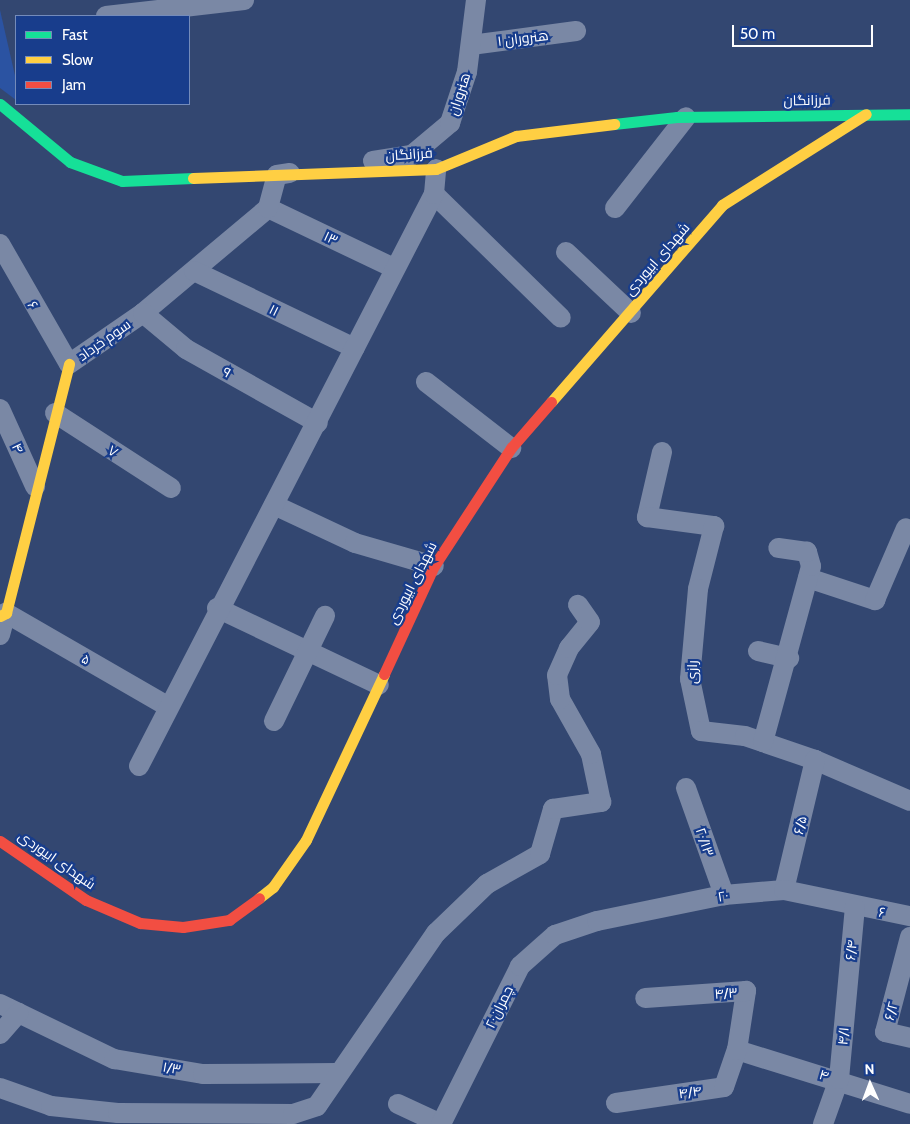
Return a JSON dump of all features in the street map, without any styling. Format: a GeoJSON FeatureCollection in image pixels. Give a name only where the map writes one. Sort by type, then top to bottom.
{"type":"FeatureCollection","features":[{"type":"Feature","properties":{"kind":"street"},"geometry":{"type":"LineString","coordinates":[[115,15],[244,0]]}},
{"type":"Feature","properties":{"kind":"street","name":"هنروران"},"geometry":{"type":"LineString","coordinates":[[277,175],[412,154],[450,123],[468,72],[476,0]]}},
{"type":"Feature","properties":{"kind":"street","name":"هنروران ۱"},"geometry":{"type":"LineString","coordinates":[[471,45],[576,31]]}},
{"type":"Feature","properties":{"kind":"street","name":"فرزانگان"},"geometry":{"type":"LineString","coordinates":[[0,104],[70,162],[122,181],[436,169],[516,136],[686,117],[866,114]]}},
{"type":"Feature","properties":{"kind":"street"},"geometry":{"type":"LineString","coordinates":[[866,114],[910,114]]}},
{"type":"Feature","properties":{"kind":"street","name":"شهدای ابیوردی"},"geometry":{"type":"LineString","coordinates":[[0,841],[86,900],[140,923],[184,927],[229,920],[273,887],[306,840],[434,566],[511,448],[631,313],[722,205],[866,114]]}},
{"type":"Feature","properties":{"kind":"street"},"geometry":{"type":"LineString","coordinates":[[615,208],[686,117]]}},
{"type":"Feature","properties":{"kind":"street"},"geometry":{"type":"LineString","coordinates":[[139,766],[217,608],[318,423],[394,268],[434,194],[436,169]]}},
{"type":"Feature","properties":{"kind":"street"},"geometry":{"type":"LineString","coordinates":[[268,208],[277,175]]}},
{"type":"Feature","properties":{"kind":"street"},"geometry":{"type":"LineString","coordinates":[[434,194],[561,318]]}},
{"type":"Feature","properties":{"kind":"street","name":"۱۳"},"geometry":{"type":"LineString","coordinates":[[268,208],[394,268]]}},
{"type":"Feature","properties":{"kind":"street","name":"سوم خرداد"},"geometry":{"type":"LineString","coordinates":[[3,615],[7,582],[69,364],[142,313],[268,208]]}},
{"type":"Feature","properties":{"kind":"street","name":"۶"},"geometry":{"type":"LineString","coordinates":[[0,244],[69,364]]}},
{"type":"Feature","properties":{"kind":"street"},"geometry":{"type":"LineString","coordinates":[[566,252],[631,313]]}},
{"type":"Feature","properties":{"kind":"street","name":"۱۱"},"geometry":{"type":"LineString","coordinates":[[194,271],[355,348]]}},
{"type":"Feature","properties":{"kind":"street","name":"۹"},"geometry":{"type":"LineString","coordinates":[[142,313],[186,349],[318,423]]}},
{"type":"Feature","properties":{"kind":"street"},"geometry":{"type":"LineString","coordinates":[[426,382],[511,448]]}},
{"type":"Feature","properties":{"kind":"street","name":"۴"},"geometry":{"type":"LineString","coordinates":[[0,409],[35,486]]}},
{"type":"Feature","properties":{"kind":"street","name":"۷"},"geometry":{"type":"LineString","coordinates":[[55,413],[172,488]]}},
{"type":"Feature","properties":{"kind":"street","name":"رازی"},"geometry":{"type":"LineString","coordinates":[[662,452],[647,517],[714,526],[698,589],[690,679],[701,731],[763,742],[815,760],[910,801]]}},
{"type":"Feature","properties":{"kind":"street"},"geometry":{"type":"LineString","coordinates":[[274,505],[355,544],[434,566]]}},
{"type":"Feature","properties":{"kind":"street"},"geometry":{"type":"LineString","coordinates":[[808,578],[876,600],[906,528]]}},
{"type":"Feature","properties":{"kind":"street"},"geometry":{"type":"LineString","coordinates":[[763,742],[789,658],[811,566],[806,552],[778,548]]}},
{"type":"Feature","properties":{"kind":"street"},"geometry":{"type":"LineString","coordinates":[[0,1088],[15,1096],[77,1110],[169,1115],[293,1114],[317,1106],[337,1073],[436,933],[487,884],[540,854],[553,809],[601,802],[591,754],[560,699],[557,675],[569,648],[590,622],[578,605]]}},
{"type":"Feature","properties":{"kind":"street"},"geometry":{"type":"LineString","coordinates":[[217,608],[308,654],[379,685]]}},
{"type":"Feature","properties":{"kind":"street"},"geometry":{"type":"LineString","coordinates":[[0,635],[3,615]]}},
{"type":"Feature","properties":{"kind":"street","name":"۵"},"geometry":{"type":"LineString","coordinates":[[3,615],[167,706]]}},
{"type":"Feature","properties":{"kind":"street"},"geometry":{"type":"LineString","coordinates":[[274,721],[325,616]]}},
{"type":"Feature","properties":{"kind":"street"},"geometry":{"type":"LineString","coordinates":[[758,651],[789,658]]}},
{"type":"Feature","properties":{"kind":"street","name":"۶/۵"},"geometry":{"type":"LineString","coordinates":[[784,890],[815,760]]}},
{"type":"Feature","properties":{"kind":"street","name":"۲۰/۱۳"},"geometry":{"type":"LineString","coordinates":[[686,788],[724,896]]}},
{"type":"Feature","properties":{"kind":"street","name":"۲۰"},"geometry":{"type":"LineString","coordinates":[[591,923],[724,896],[784,890],[855,908]]}},
{"type":"Feature","properties":{"kind":"street","name":"۶"},"geometry":{"type":"LineString","coordinates":[[855,908],[910,916]]}},
{"type":"Feature","properties":{"kind":"street","name":"۶/۴"},"geometry":{"type":"LineString","coordinates":[[847,992],[855,908]]}},
{"type":"Feature","properties":{"kind":"street","name":"چمران۲۰"},"geometry":{"type":"LineString","coordinates":[[441,1124],[520,966],[555,935],[591,923]]}},
{"type":"Feature","properties":{"kind":"street","name":"۶/۲"},"geometry":{"type":"LineString","coordinates":[[910,937],[885,1032],[910,1038]]}},
{"type":"Feature","properties":{"kind":"street","name":"۴/۳"},"geometry":{"type":"LineString","coordinates":[[645,998],[746,991],[737,1050]]}},
{"type":"Feature","properties":{"kind":"street","name":"۴/۱"},"geometry":{"type":"LineString","coordinates":[[823,1124],[839,1079],[847,992]]}},
{"type":"Feature","properties":{"kind":"street","name":"۱/۳"},"geometry":{"type":"LineString","coordinates":[[0,1004],[114,1058],[203,1074],[337,1073]]}},
{"type":"Feature","properties":{"kind":"street"},"geometry":{"type":"LineString","coordinates":[[0,1034],[18,1013]]}},
{"type":"Feature","properties":{"kind":"street","name":"۴"},"geometry":{"type":"LineString","coordinates":[[737,1050],[839,1079],[910,1104]]}},
{"type":"Feature","properties":{"kind":"street","name":"۴/۴"},"geometry":{"type":"LineString","coordinates":[[616,1103],[724,1088],[737,1050]]}},
{"type":"Feature","properties":{"kind":"street"},"geometry":{"type":"LineString","coordinates":[[398,1104],[441,1124]]}},
{"type":"Feature","properties":{"kind":"shaded area"},"geometry":{"type":"Polygon","coordinates":[[[0,10],[15,76],[15,99],[0,88],[0,10]]]}},
{"type":"Feature","properties":{"kind":"traffic: fast"},"geometry":{"type":"LineString","coordinates":[[0,104],[70,162],[122,181],[193,178]]}},
{"type":"Feature","properties":{"kind":"traffic: fast"},"geometry":{"type":"LineString","coordinates":[[614,124],[677,117],[910,114]]}},
{"type":"Feature","properties":{"kind":"traffic: slow"},"geometry":{"type":"LineString","coordinates":[[551,402],[722,205],[866,114]]}},
{"type":"Feature","properties":{"kind":"traffic: slow"},"geometry":{"type":"LineString","coordinates":[[193,178],[436,169],[516,136],[614,124]]}},
{"type":"Feature","properties":{"kind":"traffic: slow"},"geometry":{"type":"LineString","coordinates":[[0,616],[6,613],[69,364]]}},
{"type":"Feature","properties":{"kind":"traffic: slow"},"geometry":{"type":"LineString","coordinates":[[259,898],[273,887],[306,840],[384,674]]}},
{"type":"Feature","properties":{"kind":"traffic: jam"},"geometry":{"type":"LineString","coordinates":[[384,674],[434,566],[511,448],[551,402]]}},
{"type":"Feature","properties":{"kind":"traffic: jam"},"geometry":{"type":"LineString","coordinates":[[0,841],[86,900],[140,923],[183,927],[229,920],[259,898]]}}]}
